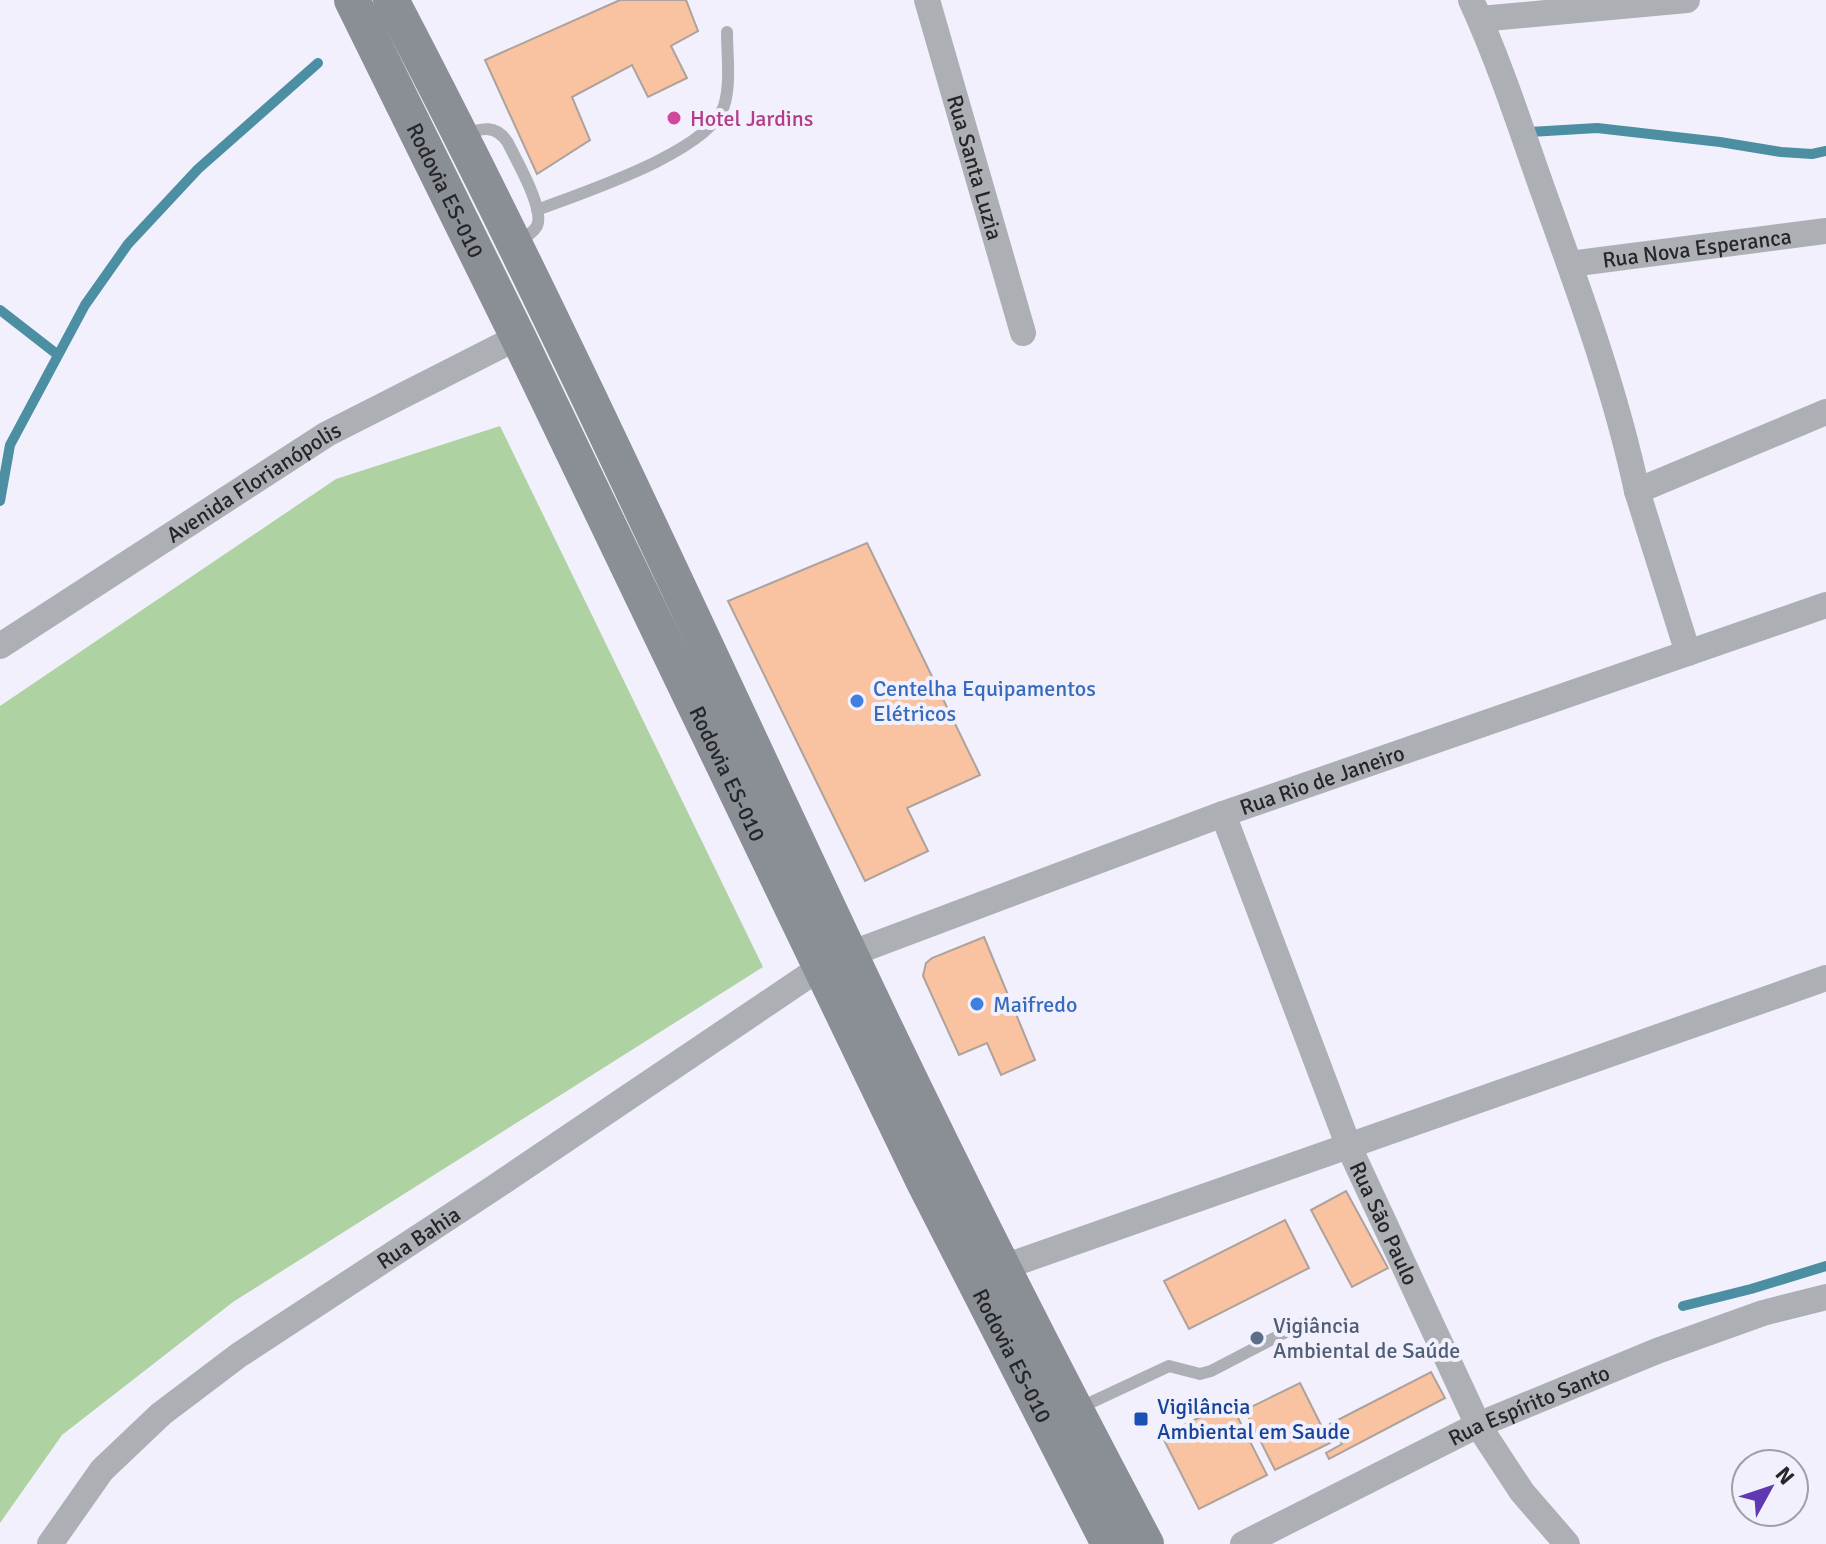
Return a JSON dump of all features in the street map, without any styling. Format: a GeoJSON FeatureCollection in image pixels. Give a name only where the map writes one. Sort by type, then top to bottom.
{"type":"FeatureCollection","features":[{"type":"Feature","properties":{"kind":"main road","name":"Rodovia ES-010"},"geometry":{"type":"LineString","coordinates":[[352,0],[518,337],[836,961],[1004,1267],[1075,1411],[1146,1544]]}},
{"type":"Feature","properties":{"kind":"main road","name":"Rodovia ES-010"},"geometry":{"type":"LineString","coordinates":[[391,0],[557,329],[836,961],[923,1180],[1109,1544]]}},
{"type":"Feature","properties":{"kind":"street","name":"Rua Santa Luzia"},"geometry":{"type":"LineString","coordinates":[[927,0],[1023,333]]}},
{"type":"Feature","properties":{"kind":"street"},"geometry":{"type":"LineString","coordinates":[[1687,0],[1476,10],[1570,264],[1603,363],[1637,491],[1688,653]]}},
{"type":"Feature","properties":{"kind":"street","name":"Rua Nova Esperanca"},"geometry":{"type":"LineString","coordinates":[[1570,264],[1826,231]]}},
{"type":"Feature","properties":{"kind":"street","name":"Avenida Florianópolis"},"geometry":{"type":"LineString","coordinates":[[0,646],[327,434],[518,337]]}},
{"type":"Feature","properties":{"kind":"street"},"geometry":{"type":"LineString","coordinates":[[1637,491],[1826,412]]}},
{"type":"Feature","properties":{"kind":"street","name":"Rua Rio de Janeiro"},"geometry":{"type":"LineString","coordinates":[[836,961],[1223,814],[1826,605]]}},
{"type":"Feature","properties":{"kind":"street","name":"Rua São Paulo"},"geometry":{"type":"LineString","coordinates":[[1223,814],[1349,1147],[1478,1425],[1522,1492],[1567,1544]]}},
{"type":"Feature","properties":{"kind":"street","name":"Rua Bahia"},"geometry":{"type":"LineString","coordinates":[[50,1544],[102,1470],[161,1414],[239,1355],[836,961]]}},
{"type":"Feature","properties":{"kind":"street"},"geometry":{"type":"LineString","coordinates":[[1004,1267],[1826,978]]}},
{"type":"Feature","properties":{"kind":"street","name":"Rua Espírito Santo"},"geometry":{"type":"LineString","coordinates":[[1243,1544],[1478,1425],[1657,1351],[1763,1313],[1826,1297]]}},
{"type":"Feature","properties":{"kind":"lane"},"geometry":{"type":"LineString","coordinates":[[537,210],[667,158],[704,134],[723,110],[727,93],[727,32]]}},
{"type":"Feature","properties":{"kind":"lane"},"geometry":{"type":"LineString","coordinates":[[462,136],[480,129],[494,129],[504,136],[536,204],[539,218],[535,229],[514,243]]}},
{"type":"Feature","properties":{"kind":"lane"},"geometry":{"type":"LineString","coordinates":[[1075,1411],[1169,1366],[1200,1374],[1211,1371],[1307,1321]]}},
{"type":"Feature","properties":{"kind":"green space"},"geometry":{"type":"Polygon","coordinates":[[[500,426],[763,967],[233,1302],[62,1435],[0,1523],[0,706],[336,479],[500,426]]]}},
{"type":"Feature","properties":{"kind":"building"},"geometry":{"type":"Polygon","coordinates":[[[620,0],[686,0],[698,31],[671,46],[687,78],[648,97],[632,65],[572,97],[590,140],[537,174],[485,60],[620,0]]]}},
{"type":"Feature","properties":{"kind":"building"},"geometry":{"type":"Polygon","coordinates":[[[867,543],[980,775],[907,808],[928,851],[865,881],[728,601],[867,543]]]}},
{"type":"Feature","properties":{"kind":"building"},"geometry":{"type":"Polygon","coordinates":[[[984,937],[1035,1060],[1001,1075],[987,1043],[959,1055],[923,976],[926,963],[932,958],[984,937]]]}},
{"type":"Feature","properties":{"kind":"building"},"geometry":{"type":"Polygon","coordinates":[[[1346,1191],[1388,1268],[1352,1287],[1311,1210],[1346,1191]]]}},
{"type":"Feature","properties":{"kind":"building"},"geometry":{"type":"Polygon","coordinates":[[[1285,1220],[1309,1268],[1189,1329],[1164,1281],[1285,1220]]]}},
{"type":"Feature","properties":{"kind":"building"},"geometry":{"type":"Polygon","coordinates":[[[1431,1372],[1445,1398],[1329,1459],[1326,1453],[1342,1444],[1330,1424],[1431,1372]]]}},
{"type":"Feature","properties":{"kind":"building"},"geometry":{"type":"Polygon","coordinates":[[[1300,1383],[1330,1443],[1275,1470],[1245,1410],[1300,1383]]]}},
{"type":"Feature","properties":{"kind":"building"},"geometry":{"type":"Polygon","coordinates":[[[1230,1402],[1267,1475],[1199,1509],[1162,1436],[1230,1402]]]}},
{"type":"Feature","properties":{"kind":"waterway"},"geometry":{"type":"LineString","coordinates":[[0,501],[10,445],[85,305],[128,244],[198,169],[318,63]]}},
{"type":"Feature","properties":{"kind":"waterway"},"geometry":{"type":"LineString","coordinates":[[1530,132],[1597,128],[1781,152],[1812,154],[1826,151]]}},
{"type":"Feature","properties":{"kind":"waterway"},"geometry":{"type":"LineString","coordinates":[[0,310],[58,355]]}},
{"type":"Feature","properties":{"kind":"waterway"},"geometry":{"type":"LineString","coordinates":[[1683,1306],[1826,1266]]}},
{"type":"Feature","properties":{"kind":"place","name":"Hotel Jardins"},"geometry":{"type":"Point","coordinates":[674,118]}},
{"type":"Feature","properties":{"kind":"place","name":"Centelha Equipamentos Elétricos"},"geometry":{"type":"Point","coordinates":[857,701]}},
{"type":"Feature","properties":{"kind":"place","name":"Maifredo"},"geometry":{"type":"Point","coordinates":[977,1004]}},
{"type":"Feature","properties":{"kind":"place","name":"Vigiância Ambiental de Saúde"},"geometry":{"type":"Point","coordinates":[1257,1338]}},
{"type":"Feature","properties":{"kind":"place","name":"Vigilância Ambiental em Saude"},"geometry":{"type":"Point","coordinates":[1141,1419]}}]}
